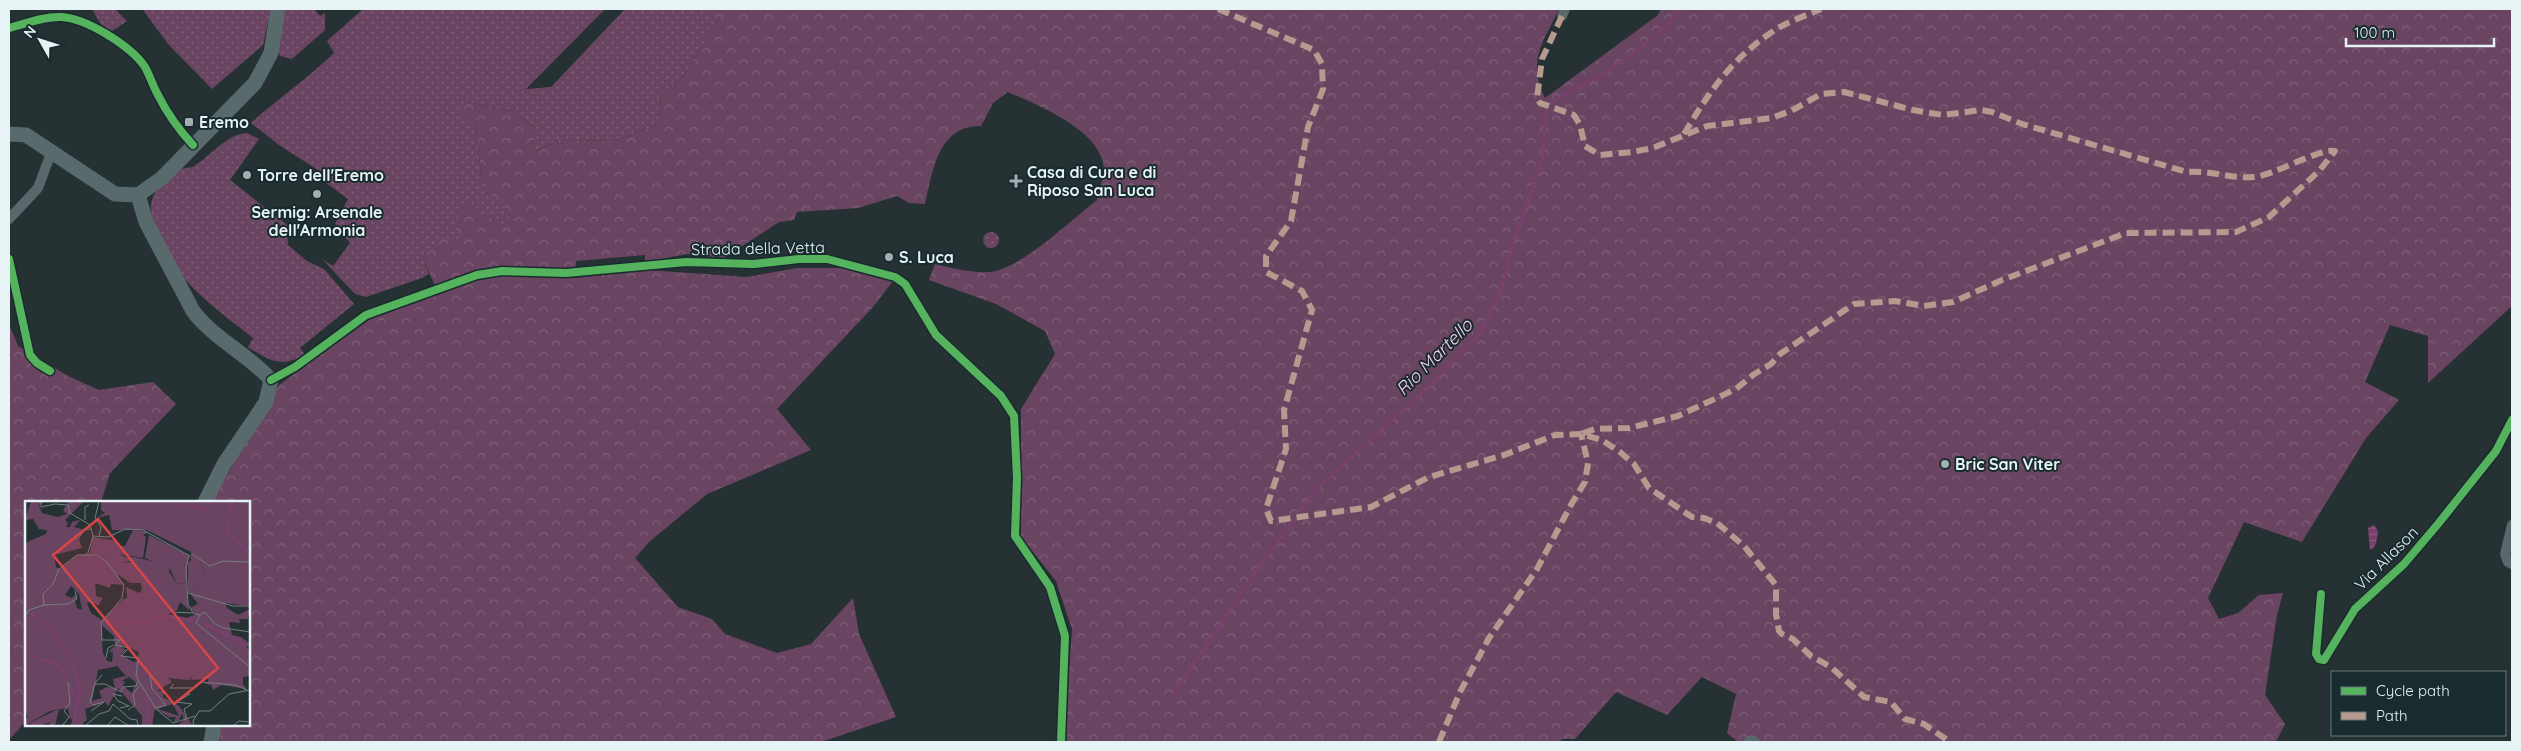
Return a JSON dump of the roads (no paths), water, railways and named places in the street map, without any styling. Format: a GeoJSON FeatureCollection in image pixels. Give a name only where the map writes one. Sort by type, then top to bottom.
{"type":"FeatureCollection","features":[{"type":"Feature","properties":{"kind":"street"},"geometry":{"type":"LineString","coordinates":[[9,134],[26,135],[115,194],[138,195],[162,178],[255,83],[270,53],[278,9]]}},
{"type":"Feature","properties":{"kind":"street"},"geometry":{"type":"LineString","coordinates":[[9,28],[60,17],[73,18],[108,35],[129,50],[144,67],[178,128],[193,145]]}},
{"type":"Feature","properties":{"kind":"street"},"geometry":{"type":"LineString","coordinates":[[9,219],[38,188],[51,153]]}},
{"type":"Feature","properties":{"kind":"street"},"geometry":{"type":"LineString","coordinates":[[138,195],[146,222],[193,312],[202,323],[261,369],[271,380],[266,402],[224,464],[206,501]]}},
{"type":"Feature","properties":{"kind":"street"},"geometry":{"type":"LineString","coordinates":[[9,259],[30,355],[50,371]]}},
{"type":"Feature","properties":{"kind":"street","name":"Strada della Vetta"},"geometry":{"type":"LineString","coordinates":[[271,380],[296,367],[366,315],[477,275],[502,271],[566,274],[686,262],[754,264],[799,259],[827,259],[895,276],[905,284],[936,335],[1001,396],[1014,416],[1016,478],[1014,536],[1050,587],[1065,636],[1061,742]]}},
{"type":"Feature","properties":{"kind":"street","name":"Via Allason"},"geometry":{"type":"LineString","coordinates":[[2321,594],[2316,654],[2319,659],[2324,660],[2355,609],[2404,564],[2438,524],[2496,450],[2512,420]]}},
{"type":"Feature","properties":{"kind":"street"},"geometry":{"type":"LineString","coordinates":[[2512,525],[2505,554],[2508,562],[2512,564]]}},
{"type":"Feature","properties":{"kind":"street"},"geometry":{"type":"LineString","coordinates":[[211,742],[214,726]]}},
{"type":"Feature","properties":{"kind":"street"},"geometry":{"type":"LineString","coordinates":[[1749,742],[1756,742]]}},
{"type":"Feature","properties":{"kind":"waterway","name":"Rio Martello"},"geometry":{"type":"LineString","coordinates":[[1174,693],[1248,583],[1316,489],[1419,396],[1479,335],[1500,294],[1514,241],[1543,158],[1546,105],[1601,75],[1635,51],[1652,38],[1681,9]]}},
{"type":"Feature","properties":{"kind":"place","name":"Eremo"},"geometry":{"type":"Point","coordinates":[189,122]}},
{"type":"Feature","properties":{"kind":"place","name":"Torre dell'Eremo"},"geometry":{"type":"Point","coordinates":[247,175]}},
{"type":"Feature","properties":{"kind":"place","name":"Casa di Cura e di Riposo San Luca"},"geometry":{"type":"Point","coordinates":[1016,181]}},
{"type":"Feature","properties":{"kind":"place","name":"Sermig: Arsenale dell'Armonia"},"geometry":{"type":"Point","coordinates":[317,194]}},
{"type":"Feature","properties":{"kind":"place","name":"S. Luca"},"geometry":{"type":"Point","coordinates":[889,257]}},
{"type":"Feature","properties":{"kind":"place","name":"Bric San Viter"},"geometry":{"type":"Point","coordinates":[1945,464]}}]}
